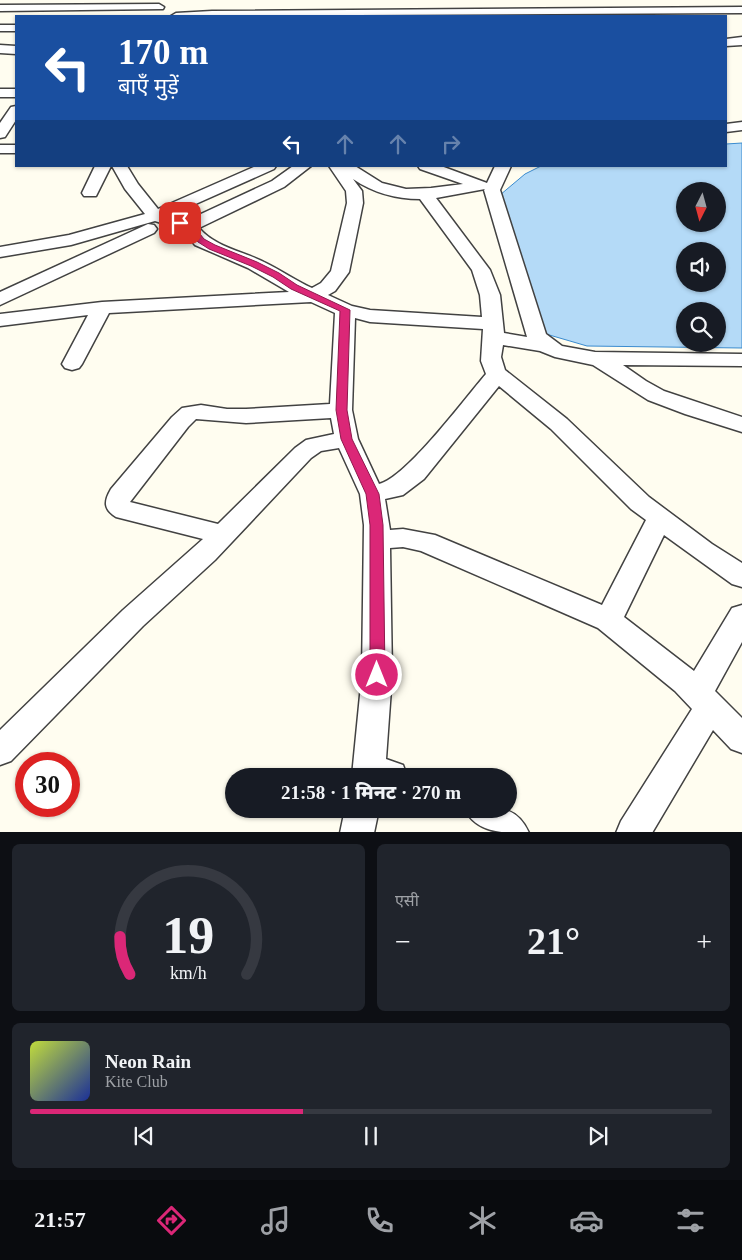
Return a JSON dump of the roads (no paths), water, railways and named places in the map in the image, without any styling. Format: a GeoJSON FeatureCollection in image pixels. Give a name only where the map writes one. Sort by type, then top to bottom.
{"type":"FeatureCollection","features":[{"type":"Feature","properties":{"kind":"street"},"geometry":{"type":"LineString","coordinates":[[0,7],[14,0],[85,2]]}},
{"type":"Feature","properties":{"kind":"street"},"geometry":{"type":"LineString","coordinates":[[391,13],[392,0]]}},
{"type":"Feature","properties":{"kind":"street"},"geometry":{"type":"LineString","coordinates":[[536,0],[548,13]]}},
{"type":"Feature","properties":{"kind":"street"},"geometry":{"type":"LineString","coordinates":[[85,2],[76,13],[79,15],[158,7]]}},
{"type":"Feature","properties":{"kind":"street"},"geometry":{"type":"LineString","coordinates":[[0,7],[85,2]]}},
{"type":"Feature","properties":{"kind":"street"},"geometry":{"type":"LineString","coordinates":[[210,15],[391,13],[656,14],[742,10]]}},
{"type":"Feature","properties":{"kind":"street"},"geometry":{"type":"LineString","coordinates":[[0,28],[15,28]]}},
{"type":"Feature","properties":{"kind":"street"},"geometry":{"type":"LineString","coordinates":[[0,35],[15,35]]}},
{"type":"Feature","properties":{"kind":"street"},"geometry":{"type":"LineString","coordinates":[[727,43],[742,41]]}},
{"type":"Feature","properties":{"kind":"street"},"geometry":{"type":"LineString","coordinates":[[0,49],[15,50]]}},
{"type":"Feature","properties":{"kind":"street"},"geometry":{"type":"LineString","coordinates":[[0,93],[15,93]]}},
{"type":"Feature","properties":{"kind":"street"},"geometry":{"type":"LineString","coordinates":[[0,134],[15,112]]}},
{"type":"Feature","properties":{"kind":"street"},"geometry":{"type":"LineString","coordinates":[[727,128],[742,126]]}},
{"type":"Feature","properties":{"kind":"street"},"geometry":{"type":"LineString","coordinates":[[0,149],[15,149]]}},
{"type":"Feature","properties":{"kind":"street"},"geometry":{"type":"LineString","coordinates":[[90,194],[103,167]]}},
{"type":"Feature","properties":{"kind":"street"},"geometry":{"type":"LineString","coordinates":[[120,167],[131,186],[161,218]]}},
{"type":"Feature","properties":{"kind":"street"},"geometry":{"type":"LineString","coordinates":[[0,299],[267,167]]}},
{"type":"Feature","properties":{"kind":"street"},"geometry":{"type":"LineString","coordinates":[[189,226],[278,184],[303,167]]}},
{"type":"Feature","properties":{"kind":"street"},"geometry":{"type":"LineString","coordinates":[[0,320],[102,308],[313,296],[328,287],[340,272],[355,202],[354,191],[337,167]]}},
{"type":"Feature","properties":{"kind":"street"},"geometry":{"type":"LineString","coordinates":[[346,167],[380,187],[393,191],[425,194],[487,187],[501,167]]}},
{"type":"Feature","properties":{"kind":"street"},"geometry":{"type":"LineString","coordinates":[[428,167],[487,187]]}},
{"type":"Feature","properties":{"kind":"street"},"geometry":{"type":"LineString","coordinates":[[487,187],[536,335],[542,345]]}},
{"type":"Feature","properties":{"kind":"street"},"geometry":{"type":"LineString","coordinates":[[425,194],[481,270],[490,295],[494,331],[490,356],[491,366],[497,374],[559,424],[620,485],[703,551],[742,577]]}},
{"type":"Feature","properties":{"kind":"street"},"geometry":{"type":"LineString","coordinates":[[0,252],[71,240],[161,218],[189,226],[201,241],[212,247],[254,264],[313,296],[345,310],[370,316],[494,331],[542,345],[563,354],[593,358],[742,360]]}},
{"type":"Feature","properties":{"kind":"street"},"geometry":{"type":"LineString","coordinates":[[72,364],[102,308]]}},
{"type":"Feature","properties":{"kind":"street"},"geometry":{"type":"LineString","coordinates":[[345,310],[341,410],[346,439],[372,494],[377,525],[376,768]]}},
{"type":"Feature","properties":{"kind":"street"},"geometry":{"type":"LineString","coordinates":[[593,358],[606,363],[646,390],[738,427]]}},
{"type":"Feature","properties":{"kind":"street"},"geometry":{"type":"LineString","coordinates":[[372,494],[394,489],[415,473],[497,374]]}},
{"type":"Feature","properties":{"kind":"street"},"geometry":{"type":"LineString","coordinates":[[223,535],[125,511],[118,507],[117,501],[180,422],[190,414],[201,412],[227,416],[246,416],[341,410]]}},
{"type":"Feature","properties":{"kind":"street"},"geometry":{"type":"LineString","coordinates":[[0,751],[133,618],[206,553],[303,453],[314,445],[346,439]]}},
{"type":"Feature","properties":{"kind":"street"},"geometry":{"type":"LineString","coordinates":[[608,620],[660,516]]}},
{"type":"Feature","properties":{"kind":"street"},"geometry":{"type":"LineString","coordinates":[[376,540],[403,538],[426,542],[608,620],[704,701],[742,739]]}},
{"type":"Feature","properties":{"kind":"street"},"geometry":{"type":"LineString","coordinates":[[633,832],[704,701],[742,616]]}},
{"type":"Feature","properties":{"kind":"street"},"geometry":{"type":"LineString","coordinates":[[357,832],[360,818]]}},
{"type":"Feature","properties":{"kind":"street"},"geometry":{"type":"LineString","coordinates":[[493,818],[512,832]]}},
{"type":"Feature","properties":{"kind":"water"},"geometry":{"type":"Polygon","coordinates":[[[742,143],[742,348],[726,348],[726,302],[676,302],[676,347],[587,346],[546,334],[500,195],[525,174],[539,167],[727,167],[727,144],[742,143]]]}}]}
